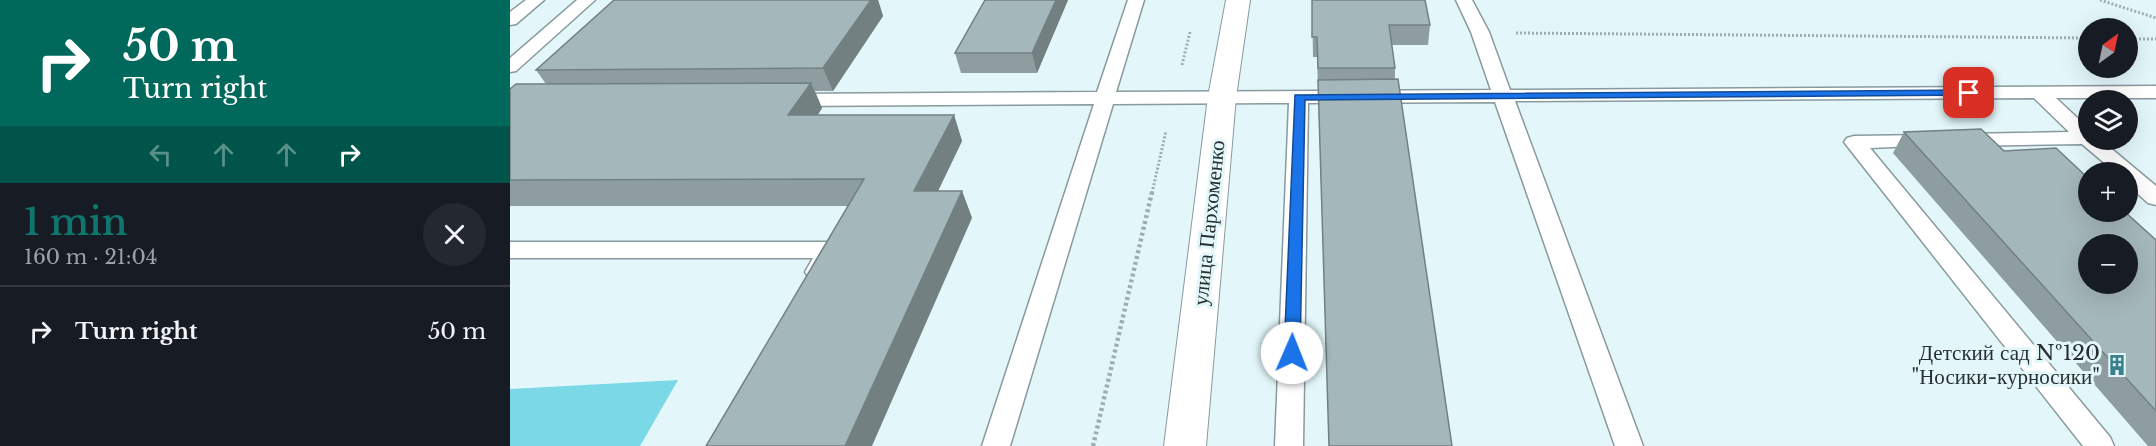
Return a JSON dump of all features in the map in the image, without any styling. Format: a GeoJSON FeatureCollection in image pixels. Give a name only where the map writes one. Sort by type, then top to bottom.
{"type":"FeatureCollection","features":[{"type":"Feature","properties":{"kind":"street","name":"улица Пархоменко"},"geometry":{"type":"LineString","coordinates":[[1185,446],[1222,97],[1238,0]]}},
{"type":"Feature","properties":{"kind":"lane"},"geometry":{"type":"LineString","coordinates":[[510,20],[536,0]]}},
{"type":"Feature","properties":{"kind":"lane"},"geometry":{"type":"LineString","coordinates":[[510,67],[587,0]]}},
{"type":"Feature","properties":{"kind":"lane"},"geometry":{"type":"LineString","coordinates":[[996,446],[1136,0]]}},
{"type":"Feature","properties":{"kind":"lane"},"geometry":{"type":"LineString","coordinates":[[1464,0],[1479,32],[1629,446]]}},
{"type":"Feature","properties":{"kind":"lane"},"geometry":{"type":"LineString","coordinates":[[772,100],[2156,92]]}},
{"type":"Feature","properties":{"kind":"lane"},"geometry":{"type":"LineString","coordinates":[[2039,93],[2078,130]]}},
{"type":"Feature","properties":{"kind":"lane"},"geometry":{"type":"LineString","coordinates":[[1289,446],[1299,97]]}},
{"type":"Feature","properties":{"kind":"lane"},"geometry":{"type":"LineString","coordinates":[[2078,139],[1854,142],[2100,446]]}},
{"type":"Feature","properties":{"kind":"lane"},"geometry":{"type":"LineString","coordinates":[[2101,150],[2114,162]]}},
{"type":"Feature","properties":{"kind":"lane"},"geometry":{"type":"LineString","coordinates":[[2138,182],[2156,198]]}},
{"type":"Feature","properties":{"kind":"lane"},"geometry":{"type":"LineString","coordinates":[[510,250],[829,250],[806,291]]}},
{"type":"Feature","properties":{"kind":"path"},"geometry":{"type":"LineString","coordinates":[[2100,0],[2156,18]]}},
{"type":"Feature","properties":{"kind":"path"},"geometry":{"type":"LineString","coordinates":[[1093,446],[1192,22]]}},
{"type":"Feature","properties":{"kind":"path"},"geometry":{"type":"LineString","coordinates":[[1479,32],[2078,38]]}},
{"type":"Feature","properties":{"kind":"path"},"geometry":{"type":"LineString","coordinates":[[2138,39],[2156,39]]}},
{"type":"Feature","properties":{"kind":"shaded area"},"geometry":{"type":"Polygon","coordinates":[[[678,380],[640,446],[510,446],[510,389],[678,380]]]}},
{"type":"Feature","properties":{"kind":"building"},"geometry":{"type":"Polygon","coordinates":[[[614,0],[871,0],[823,68],[536,70],[614,0]]]}},
{"type":"Feature","properties":{"kind":"building"},"geometry":{"type":"Polygon","coordinates":[[[985,0],[1056,0],[1032,53],[955,53],[985,0]]]}},
{"type":"Feature","properties":{"kind":"building"},"geometry":{"type":"Polygon","coordinates":[[[1312,0],[1425,0],[1430,25],[1389,25],[1395,68],[1318,68],[1317,37],[1312,37],[1312,0]]]}},
{"type":"Feature","properties":{"kind":"building"},"geometry":{"type":"Polygon","coordinates":[[[1398,79],[1452,446],[1329,446],[1318,80],[1398,79]]]}},
{"type":"Feature","properties":{"kind":"building"},"geometry":{"type":"Polygon","coordinates":[[[811,83],[788,115],[954,115],[914,191],[962,191],[845,446],[706,446],[864,179],[510,180],[510,89],[516,84],[811,83]]]}},
{"type":"Feature","properties":{"kind":"building","name":"Детский сад №120 \"Носики-курносики\""},"geometry":{"type":"Polygon","coordinates":[[[1981,129],[2004,151],[2056,148],[2078,169],[2078,222],[2136,222],[2156,240],[2156,411],[1904,132],[1981,129]]]}},
{"type":"Feature","properties":{"kind":"place","name":"Детский сад №120 \"Носики-курносики\""},"geometry":{"type":"Point","coordinates":[2117,365]}},
{"type":"Feature","properties":{"kind":"route"},"geometry":{"type":"LineString","coordinates":[[1292,353],[1299,97],[1969,93]]}}]}
